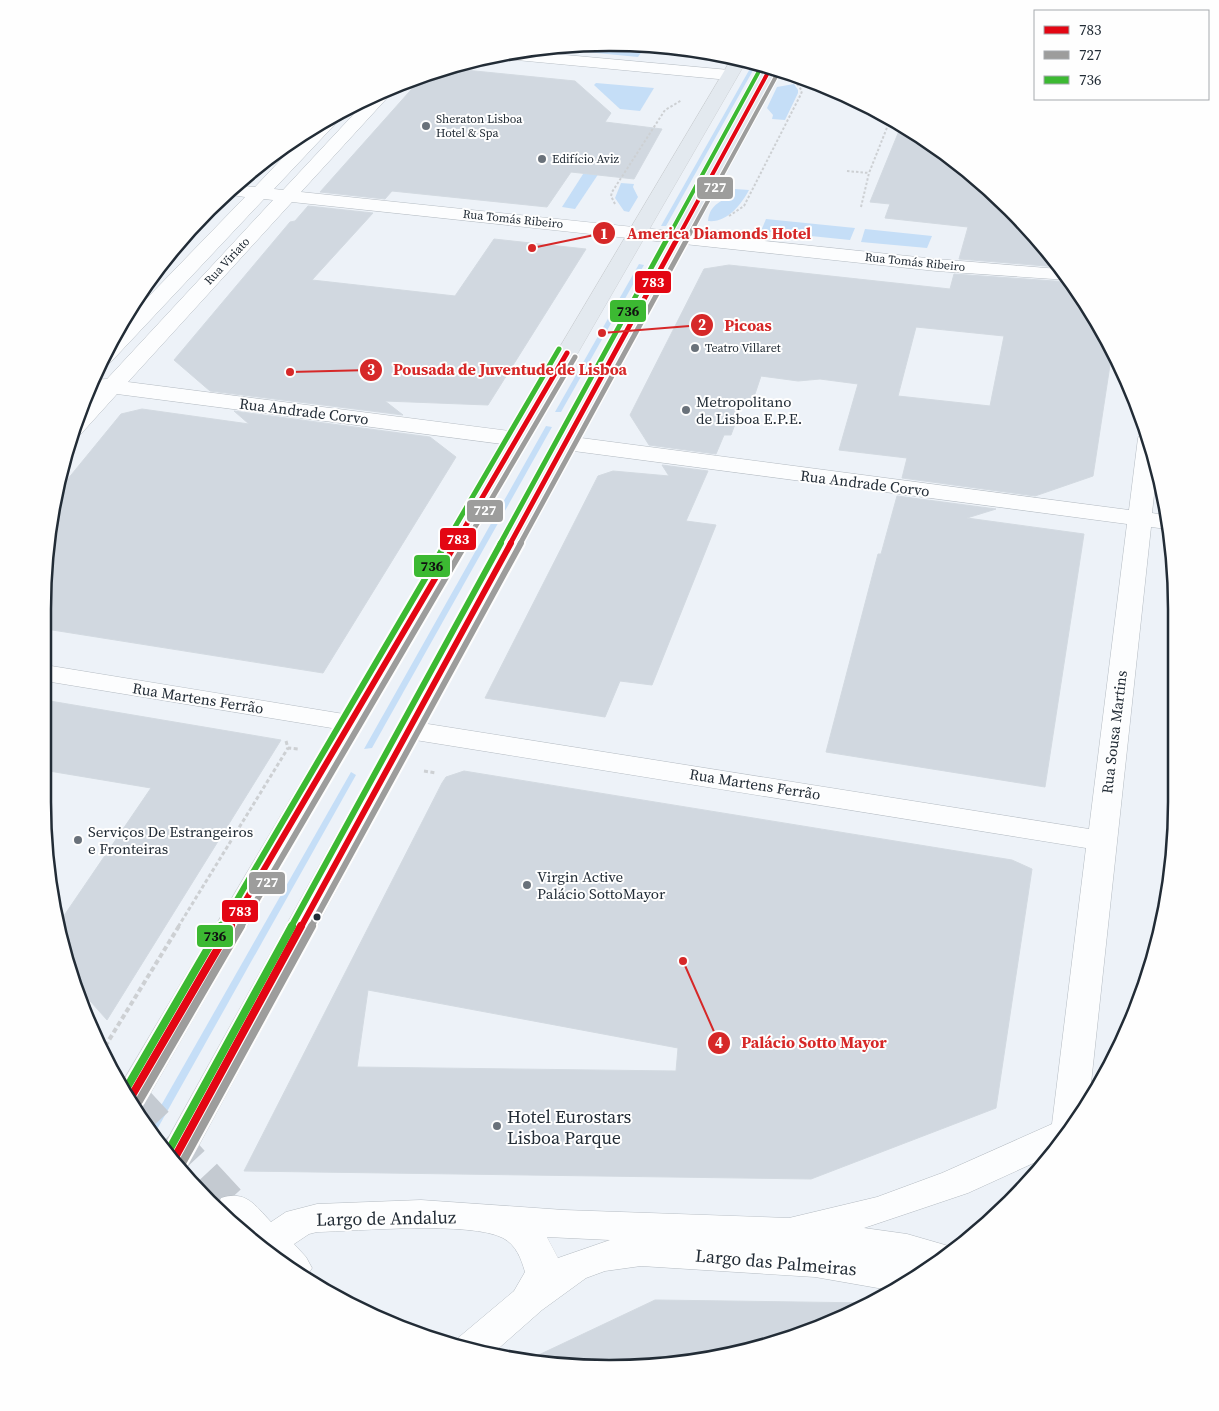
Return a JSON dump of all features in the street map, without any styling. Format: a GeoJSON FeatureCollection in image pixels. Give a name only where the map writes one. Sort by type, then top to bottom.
{"type":"FeatureCollection","features":[{"type":"Feature","properties":{"kind":"main road"},"geometry":{"type":"LineString","coordinates":[[133,1093],[734,66]]}},
{"type":"Feature","properties":{"kind":"main road"},"geometry":{"type":"LineString","coordinates":[[177,1154],[767,74]]}},
{"type":"Feature","properties":{"kind":"street"},"geometry":{"type":"LineString","coordinates":[[533,57],[729,75]]}},
{"type":"Feature","properties":{"kind":"street","name":"Rua Viriato"},"geometry":{"type":"LineString","coordinates":[[94,396],[101,385],[288,196],[371,106]]}},
{"type":"Feature","properties":{"kind":"street","name":"Rua Viriato"},"geometry":{"type":"LineString","coordinates":[[124,334],[314,136]]}},
{"type":"Feature","properties":{"kind":"street","name":"Rua Tomás Ribeiro"},"geometry":{"type":"LineString","coordinates":[[240,191],[936,265],[1055,274]]}},
{"type":"Feature","properties":{"kind":"street","name":"Rua Andrade Corvo"},"geometry":{"type":"LineString","coordinates":[[101,385],[516,439]]}},
{"type":"Feature","properties":{"kind":"street","name":"Rua Andrade Corvo"},"geometry":{"type":"LineString","coordinates":[[566,443],[1152,520]]}},
{"type":"Feature","properties":{"kind":"street","name":"Rua Sousa Martins"},"geometry":{"type":"LineString","coordinates":[[1080,1026],[1102,841],[1152,520],[1150,470]]}},
{"type":"Feature","properties":{"kind":"street","name":"Rua Martens Ferrão"},"geometry":{"type":"LineString","coordinates":[[51,674],[350,722]]}},
{"type":"Feature","properties":{"kind":"street","name":"Rua Martens Ferrão"},"geometry":{"type":"LineString","coordinates":[[409,730],[1102,841]]}},
{"type":"Feature","properties":{"kind":"street","name":"Largo das Palmeiras"},"geometry":{"type":"LineString","coordinates":[[1074,1111],[1080,1026]]}},
{"type":"Feature","properties":{"kind":"street","name":"Largo das Palmeiras"},"geometry":{"type":"LineString","coordinates":[[789,1233],[880,1210],[955,1183],[1066,1122]]}},
{"type":"Feature","properties":{"kind":"street","name":"Largo de Andaluz"},"geometry":{"type":"LineString","coordinates":[[234,1208],[270,1244]]}},
{"type":"Feature","properties":{"kind":"street","name":"Largo de Andaluz"},"geometry":{"type":"LineString","coordinates":[[480,1217],[517,1228],[537,1249],[544,1273],[527,1302]]}},
{"type":"Feature","properties":{"kind":"street","name":"Largo de Andaluz"},"geometry":{"type":"LineString","coordinates":[[282,1253],[299,1222],[317,1218],[480,1217],[641,1240]]}},
{"type":"Feature","properties":{"kind":"street","name":"Largo das Palmeiras"},"geometry":{"type":"LineString","coordinates":[[641,1240],[789,1233],[907,1249],[934,1256]]}},
{"type":"Feature","properties":{"kind":"street","name":"Largo das Palmeiras"},"geometry":{"type":"LineString","coordinates":[[641,1240],[815,1262],[902,1277]]}},
{"type":"Feature","properties":{"kind":"street","name":"Largo de Andaluz"},"geometry":{"type":"LineString","coordinates":[[478,1344],[527,1302],[574,1267],[641,1240]]}},
{"type":"Feature","properties":{"kind":"path"},"geometry":{"type":"LineString","coordinates":[[861,207],[869,173],[888,125]]}},
{"type":"Feature","properties":{"kind":"path"},"geometry":{"type":"LineString","coordinates":[[847,171],[869,173]]}},
{"type":"Feature","properties":{"kind":"path"},"geometry":{"type":"LineString","coordinates":[[107,1043],[288,748]]}},
{"type":"Feature","properties":{"kind":"shaded area"},"geometry":{"type":"Polygon","coordinates":[[[584,52],[642,52],[638,57],[584,52]]]}},
{"type":"Feature","properties":{"kind":"shaded area"},"geometry":{"type":"Polygon","coordinates":[[[750,69],[753,70],[666,226],[661,226],[750,69]]]}},
{"type":"Feature","properties":{"kind":"shaded area"},"geometry":{"type":"Polygon","coordinates":[[[596,83],[654,88],[640,111],[620,109],[594,85],[596,83]]]}},
{"type":"Feature","properties":{"kind":"shaded area"},"geometry":{"type":"Polygon","coordinates":[[[794,84],[798,93],[785,120],[772,119],[773,115],[767,108],[777,87],[794,84]]]}},
{"type":"Feature","properties":{"kind":"shaded area"},"geometry":{"type":"Polygon","coordinates":[[[585,171],[599,173],[575,209],[562,207],[585,171]]]}},
{"type":"Feature","properties":{"kind":"shaded area"},"geometry":{"type":"Polygon","coordinates":[[[621,183],[634,184],[633,187],[638,197],[629,212],[624,211],[615,198],[621,183]]]}},
{"type":"Feature","properties":{"kind":"shaded area"},"geometry":{"type":"Polygon","coordinates":[[[735,189],[749,190],[733,212],[721,219],[708,221],[712,209],[735,189]]]}},
{"type":"Feature","properties":{"kind":"shaded area"},"geometry":{"type":"Polygon","coordinates":[[[766,219],[855,228],[850,240],[761,231],[766,219]]]}},
{"type":"Feature","properties":{"kind":"shaded area"},"geometry":{"type":"Polygon","coordinates":[[[865,229],[932,236],[927,248],[861,242],[865,229]]]}},
{"type":"Feature","properties":{"kind":"shaded area"},"geometry":{"type":"Polygon","coordinates":[[[639,264],[644,265],[561,412],[555,412],[639,264]]]}},
{"type":"Feature","properties":{"kind":"shaded area"},"geometry":{"type":"Polygon","coordinates":[[[546,426],[552,427],[372,748],[364,749],[546,426]]]}},
{"type":"Feature","properties":{"kind":"shaded area"},"geometry":{"type":"Polygon","coordinates":[[[351,772],[356,775],[158,1129],[152,1121],[351,772]]]}},
{"type":"Feature","properties":{"kind":"building"},"geometry":{"type":"Polygon","coordinates":[[[465,70],[575,81],[611,113],[605,122],[662,129],[634,179],[571,172],[547,207],[392,191],[385,199],[320,192],[413,87],[465,70]]]}},
{"type":"Feature","properties":{"kind":"building"},"geometry":{"type":"Polygon","coordinates":[[[899,132],[920,145],[978,190],[1029,241],[1049,266],[959,259],[968,227],[885,218],[890,204],[870,202],[899,132]]]}},
{"type":"Feature","properties":{"kind":"building"},"geometry":{"type":"Polygon","coordinates":[[[308,206],[373,213],[312,280],[455,296],[494,239],[586,249],[488,405],[385,401],[403,415],[210,391],[174,360],[290,222],[295,221],[308,206]]]}},
{"type":"Feature","properties":{"kind":"building"},"geometry":{"type":"Polygon","coordinates":[[[729,265],[950,289],[954,274],[1061,281],[1093,330],[1110,364],[1093,476],[1035,496],[902,478],[907,458],[839,450],[858,384],[820,379],[798,381],[761,376],[751,406],[742,405],[731,435],[724,435],[716,454],[649,445],[630,415],[704,269],[729,265]],[[916,327],[898,396],[990,406],[1004,336],[916,327]]]}},
{"type":"Feature","properties":{"kind":"building"},"geometry":{"type":"Polygon","coordinates":[[[142,409],[249,424],[234,411],[430,437],[456,457],[323,673],[51,630],[52,573],[56,537],[67,481],[121,414],[142,409]]]}},
{"type":"Feature","properties":{"kind":"building"},"geometry":{"type":"Polygon","coordinates":[[[662,465],[708,471],[686,521],[716,525],[652,685],[620,681],[605,717],[485,698],[598,476],[613,471],[669,476],[662,465]]]}},
{"type":"Feature","properties":{"kind":"building"},"geometry":{"type":"Polygon","coordinates":[[[897,496],[996,509],[967,518],[1084,534],[1045,787],[826,752],[878,554],[881,554],[897,496]]]}},
{"type":"Feature","properties":{"kind":"building"},"geometry":{"type":"Polygon","coordinates":[[[51,701],[281,740],[107,1020],[88,998],[70,946],[63,916],[151,788],[51,771],[51,701]]]}},
{"type":"Feature","properties":{"kind":"building"},"geometry":{"type":"Polygon","coordinates":[[[464,771],[1012,860],[1032,869],[996,1108],[811,1179],[244,1171],[446,777],[464,771]],[[368,990],[357,1067],[676,1071],[678,1048],[368,990]]]}},
{"type":"Feature","properties":{"kind":"building"},"geometry":{"type":"Polygon","coordinates":[[[655,1300],[854,1303],[789,1330],[754,1341],[682,1355],[610,1360],[573,1359],[538,1355],[655,1300]]]}},
{"type":"Feature","properties":{"kind":"tunnel"},"geometry":{"type":"LineString","coordinates":[[145,1112],[234,1208]]}},
{"type":"Feature","properties":{"kind":"transit line","name":"736"},"geometry":{"type":"LineString","coordinates":[[171,1146],[759,72]]}},
{"type":"Feature","properties":{"kind":"transit line","name":"783"},"geometry":{"type":"LineString","coordinates":[[177,1154],[767,74]]}},
{"type":"Feature","properties":{"kind":"transit line","name":"727"},"geometry":{"type":"LineString","coordinates":[[183,1161],[776,77]]}},
{"type":"Feature","properties":{"kind":"transit line","name":"736"},"geometry":{"type":"LineString","coordinates":[[128,1085],[559,349]]}},
{"type":"Feature","properties":{"kind":"transit line","name":"783"},"geometry":{"type":"LineString","coordinates":[[133,1093],[567,353]]}},
{"type":"Feature","properties":{"kind":"transit line","name":"727"},"geometry":{"type":"LineString","coordinates":[[139,1101],[575,357]]}},
{"type":"Feature","properties":{"kind":"place","name":"Sheraton Lisboa Hotel & Spa"},"geometry":{"type":"Point","coordinates":[426,126]}},
{"type":"Feature","properties":{"kind":"place","name":"Edifício Aviz"},"geometry":{"type":"Point","coordinates":[542,159]}},
{"type":"Feature","properties":{"kind":"place","name":"America Diamonds Hotel"},"geometry":{"type":"Point","coordinates":[532,248]}},
{"type":"Feature","properties":{"kind":"place","name":"Picoas"},"geometry":{"type":"Point","coordinates":[602,333]}},
{"type":"Feature","properties":{"kind":"place","name":"Teatro Villaret"},"geometry":{"type":"Point","coordinates":[695,348]}},
{"type":"Feature","properties":{"kind":"place","name":"Pousada de Juventude de Lisboa"},"geometry":{"type":"Point","coordinates":[290,372]}},
{"type":"Feature","properties":{"kind":"place","name":"Metropolitano de Lisboa E.P.E."},"geometry":{"type":"Point","coordinates":[686,410]}},
{"type":"Feature","properties":{"kind":"place","name":"Serviços De Estrangeiros e Fronteiras"},"geometry":{"type":"Point","coordinates":[78,840]}},
{"type":"Feature","properties":{"kind":"place","name":"Virgin Active Palácio SottoMayor"},"geometry":{"type":"Point","coordinates":[527,885]}},
{"type":"Feature","properties":{"kind":"place","name":"Palácio Sotto Mayor"},"geometry":{"type":"Point","coordinates":[683,961]}},
{"type":"Feature","properties":{"kind":"place","name":"Hotel Eurostars Lisboa Parque"},"geometry":{"type":"Point","coordinates":[497,1126]}}]}
